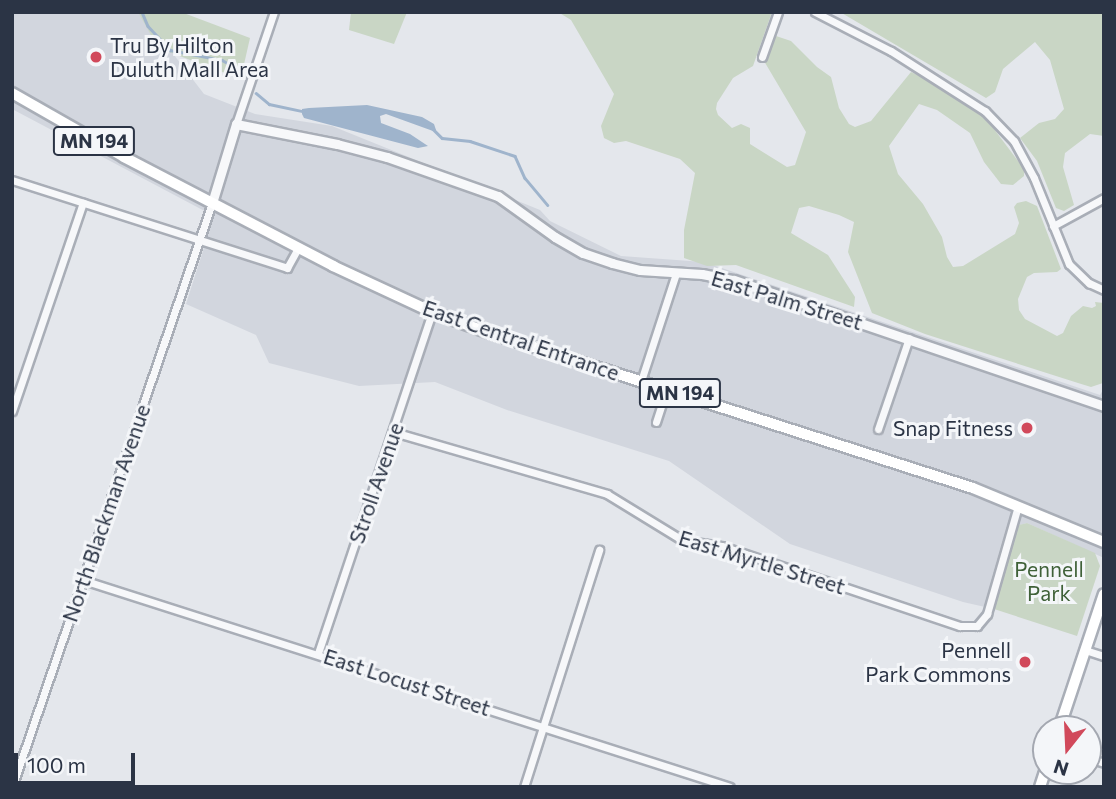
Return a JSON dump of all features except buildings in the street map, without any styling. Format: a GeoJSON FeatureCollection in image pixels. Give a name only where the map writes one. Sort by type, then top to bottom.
{"type":"FeatureCollection","features":[{"type":"Feature","properties":{"kind":"highway","name":"East Central Entrance"},"geometry":{"type":"LineString","coordinates":[[12,93],[40,111],[298,248],[432,312],[1018,506],[1104,542]]}},
{"type":"Feature","properties":{"kind":"highway","name":"East Central Entrance"},"geometry":{"type":"LineString","coordinates":[[12,99],[40,111]]}},
{"type":"Feature","properties":{"kind":"main road"},"geometry":{"type":"LineString","coordinates":[[1064,715],[1104,594]]}},
{"type":"Feature","properties":{"kind":"street"},"geometry":{"type":"LineString","coordinates":[[212,203],[274,12]]}},
{"type":"Feature","properties":{"kind":"street"},"geometry":{"type":"LineString","coordinates":[[762,57],[778,12]]}},
{"type":"Feature","properties":{"kind":"street"},"geometry":{"type":"LineString","coordinates":[[815,12],[891,51],[985,111],[1014,141],[1034,178],[1069,264],[1089,284],[1104,290]]}},
{"type":"Feature","properties":{"kind":"street","name":"East Palm Street"},"geometry":{"type":"LineString","coordinates":[[236,124],[337,144],[466,183],[498,196],[583,253],[640,270],[734,280],[1104,406]]}},
{"type":"Feature","properties":{"kind":"street"},"geometry":{"type":"LineString","coordinates":[[12,180],[287,268],[298,248]]}},
{"type":"Feature","properties":{"kind":"street"},"geometry":{"type":"LineString","coordinates":[[1053,226],[1104,198]]}},
{"type":"Feature","properties":{"kind":"street"},"geometry":{"type":"LineString","coordinates":[[12,411],[83,203]]}},
{"type":"Feature","properties":{"kind":"street","name":"North Blackman Avenue"},"geometry":{"type":"LineString","coordinates":[[12,787],[212,203]]}},
{"type":"Feature","properties":{"kind":"street"},"geometry":{"type":"LineString","coordinates":[[641,381],[676,273]]}},
{"type":"Feature","properties":{"kind":"street","name":"Stroll Avenue"},"geometry":{"type":"LineString","coordinates":[[318,653],[432,312]]}},
{"type":"Feature","properties":{"kind":"street"},"geometry":{"type":"LineString","coordinates":[[878,429],[909,338]]}},
{"type":"Feature","properties":{"kind":"street"},"geometry":{"type":"LineString","coordinates":[[656,422],[667,389]]}},
{"type":"Feature","properties":{"kind":"street","name":"East Myrtle Street"},"geometry":{"type":"LineString","coordinates":[[394,432],[607,494],[682,540],[722,546],[960,626],[977,626],[987,614],[1018,506]]}},
{"type":"Feature","properties":{"kind":"street"},"geometry":{"type":"LineString","coordinates":[[524,787],[599,550]]}},
{"type":"Feature","properties":{"kind":"street","name":"East Locust Street"},"geometry":{"type":"LineString","coordinates":[[83,580],[730,787]]}},
{"type":"Feature","properties":{"kind":"street"},"geometry":{"type":"LineString","coordinates":[[1085,650],[1104,656]]}},
{"type":"Feature","properties":{"kind":"shaded area"},"geometry":{"type":"Polygon","coordinates":[[[12,12],[141,12],[204,94],[255,114],[332,126],[540,210],[550,221],[621,256],[704,262],[1100,395],[1104,388],[1104,558],[1027,523],[1020,525],[994,609],[963,602],[790,544],[669,461],[507,410],[435,382],[359,386],[269,363],[256,335],[186,304],[214,216],[12,109],[12,12]]]}},
{"type":"Feature","properties":{"kind":"green space"},"geometry":{"type":"Polygon","coordinates":[[[138,12],[181,12],[250,38],[242,73],[238,78],[169,52],[151,35],[138,12]]]}},
{"type":"Feature","properties":{"kind":"green space"},"geometry":{"type":"Polygon","coordinates":[[[351,12],[407,12],[394,44],[349,30],[351,12]]]}},
{"type":"Feature","properties":{"kind":"green space"},"geometry":{"type":"Polygon","coordinates":[[[558,12],[772,12],[753,66],[733,78],[716,109],[718,115],[732,128],[741,124],[750,128],[750,144],[787,167],[795,165],[806,132],[764,61],[773,35],[791,41],[831,77],[839,108],[849,124],[855,127],[871,121],[911,72],[947,89],[975,109],[994,129],[1024,169],[1024,176],[1013,185],[1001,184],[984,162],[970,133],[937,110],[919,104],[889,146],[898,174],[923,204],[942,237],[947,257],[953,267],[963,266],[1015,234],[1019,223],[1014,207],[1017,203],[1026,201],[1037,206],[1061,269],[1057,272],[1034,273],[1027,277],[1018,299],[1019,310],[1025,319],[1057,336],[1063,333],[1071,316],[1083,306],[1092,308],[1096,306],[1095,302],[1104,303],[1103,383],[1091,387],[925,334],[872,313],[848,252],[854,222],[809,206],[799,208],[791,233],[828,255],[855,297],[854,307],[736,265],[707,266],[684,258],[684,230],[695,173],[680,159],[626,141],[614,143],[604,138],[601,126],[614,94],[571,20],[558,12]]]}},
{"type":"Feature","properties":{"kind":"green space"},"geometry":{"type":"Polygon","coordinates":[[[840,12],[1104,12],[1104,136],[1090,134],[1065,153],[1063,167],[1074,205],[1064,211],[1056,208],[1037,161],[1020,138],[1039,123],[1055,119],[1064,109],[1050,60],[1035,42],[1003,69],[995,92],[986,98],[840,12]]]}},
{"type":"Feature","properties":{"kind":"green space","name":"Pennell Park"},"geometry":{"type":"Polygon","coordinates":[[[1027,523],[1095,553],[1100,566],[1077,636],[994,609],[1019,525],[1027,523]]]}},
{"type":"Feature","properties":{"kind":"water"},"geometry":{"type":"Polygon","coordinates":[[[367,105],[422,117],[434,124],[436,130],[433,131],[386,114],[380,116],[381,123],[410,134],[428,146],[418,148],[304,118],[302,114],[302,109],[309,108],[367,105]]]}},
{"type":"Feature","properties":{"kind":"waterway"},"geometry":{"type":"LineString","coordinates":[[142,12],[148,26],[170,50],[222,60],[231,65],[237,74]]}},
{"type":"Feature","properties":{"kind":"waterway"},"geometry":{"type":"LineString","coordinates":[[256,93],[269,104],[303,111]]}},
{"type":"Feature","properties":{"kind":"waterway"},"geometry":{"type":"LineString","coordinates":[[432,128],[442,138],[470,141],[515,156],[525,178],[548,205]]}},
{"type":"Feature","properties":{"kind":"place","name":"Tru By Hilton Duluth Mall Area"},"geometry":{"type":"Point","coordinates":[96,57]}},
{"type":"Feature","properties":{"kind":"place","name":"Snap Fitness"},"geometry":{"type":"Point","coordinates":[1027,428]}},
{"type":"Feature","properties":{"kind":"place","name":"Pennell Park Commons"},"geometry":{"type":"Point","coordinates":[1025,662]}}]}
